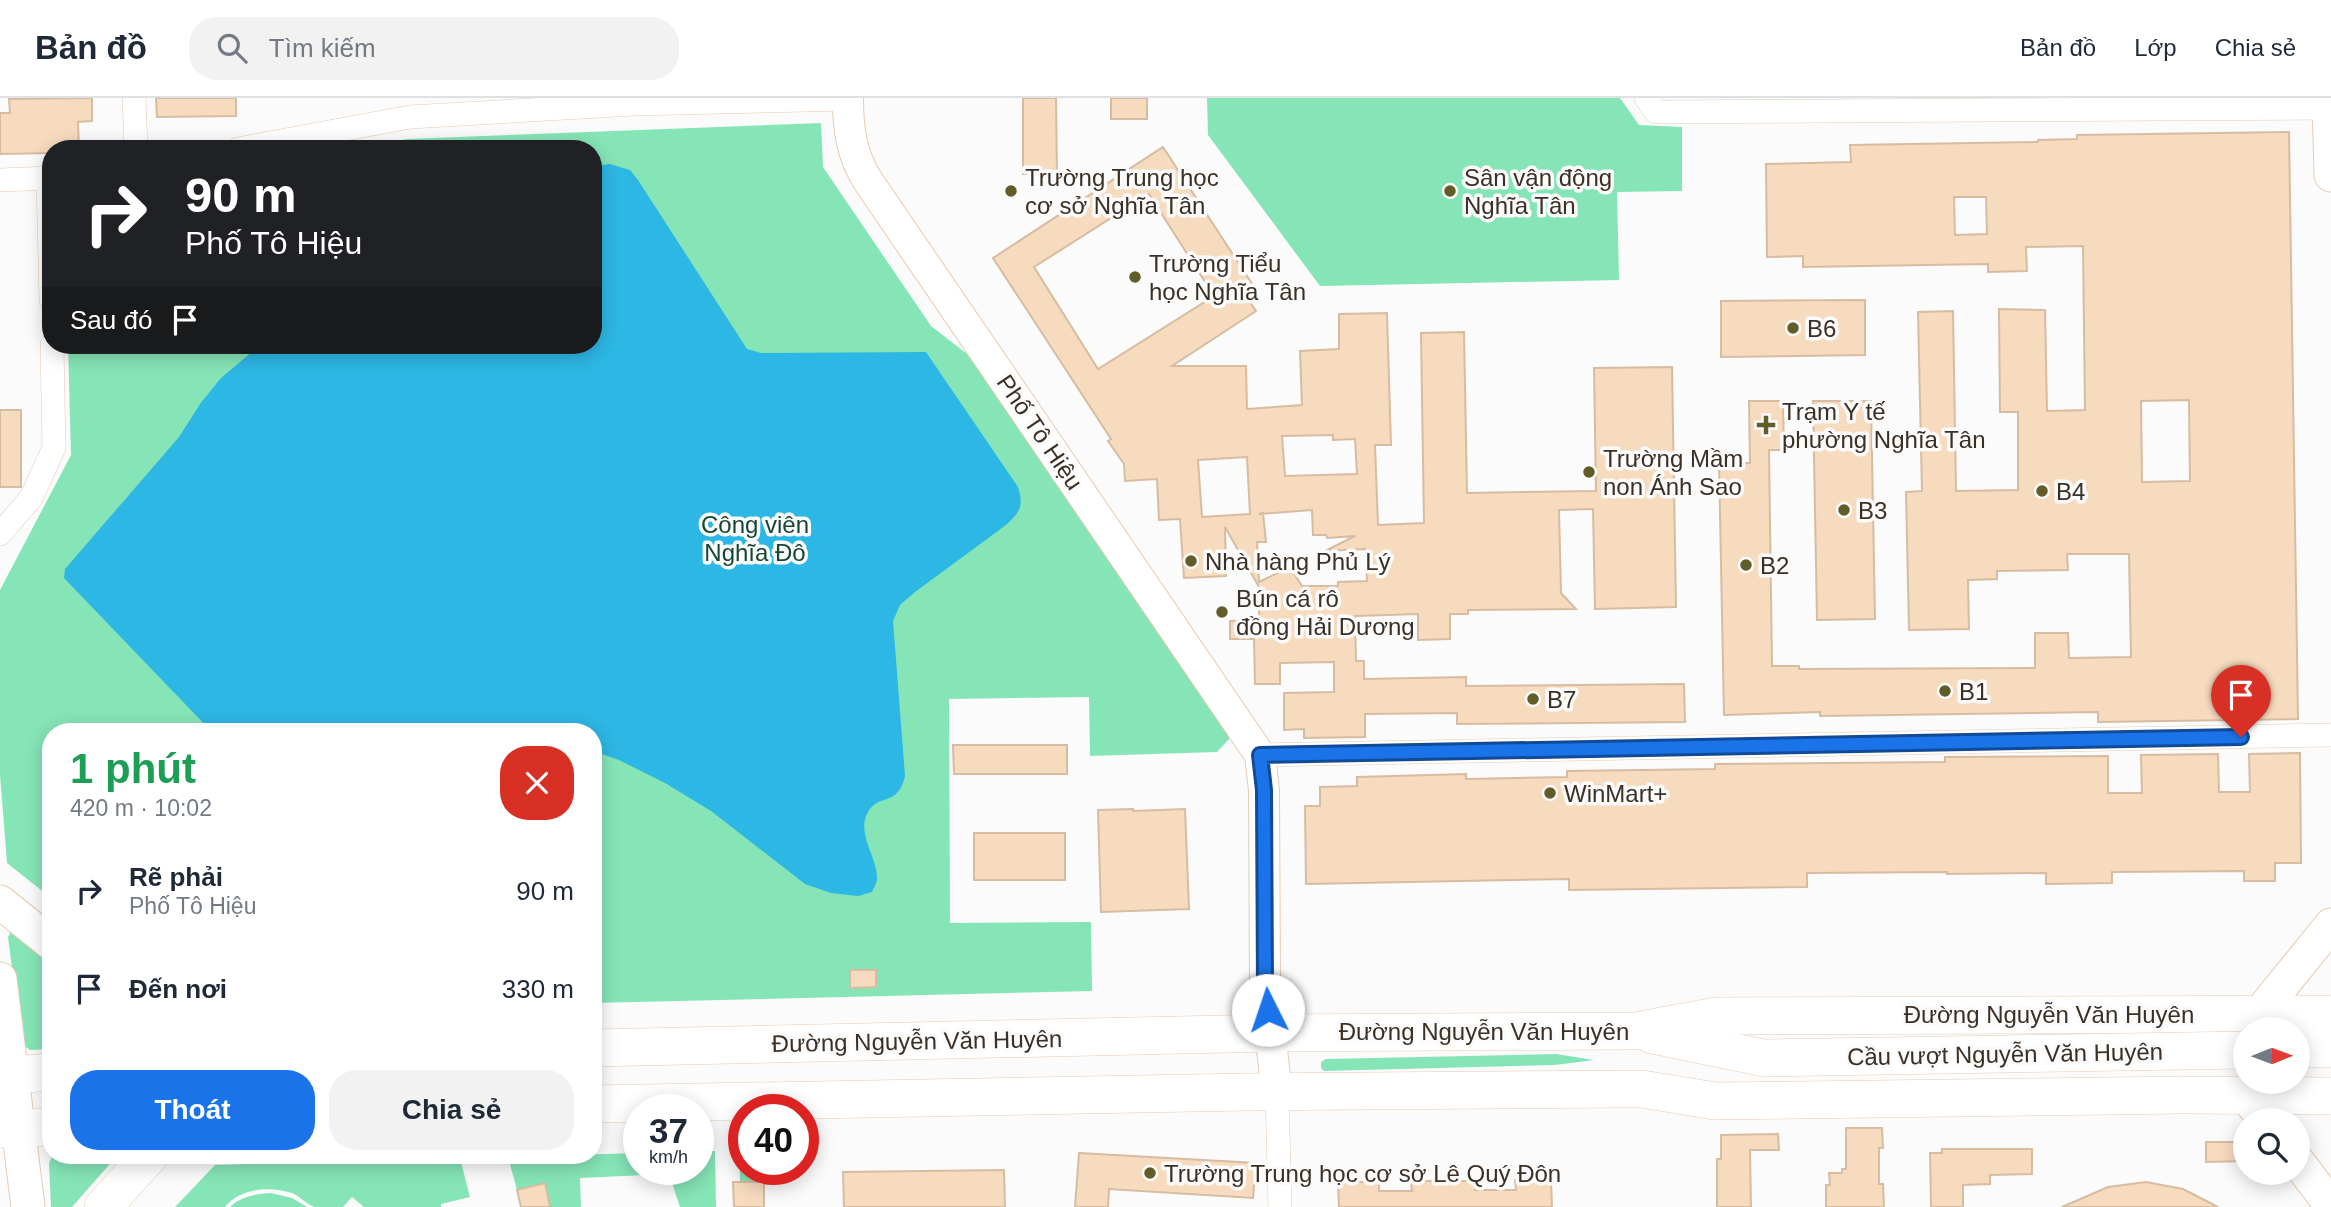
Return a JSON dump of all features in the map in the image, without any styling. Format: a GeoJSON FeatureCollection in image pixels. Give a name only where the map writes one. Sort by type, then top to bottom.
{"type":"FeatureCollection","features":[{"type":"Feature","properties":{"kind":"main road"},"geometry":{"type":"LineString","coordinates":[[2330,105],[2331,175]]}},
{"type":"Feature","properties":{"kind":"main road"},"geometry":{"type":"LineString","coordinates":[[0,902],[42,936]]}},
{"type":"Feature","properties":{"kind":"main road"},"geometry":{"type":"LineString","coordinates":[[2259,1014],[2331,925]]}},
{"type":"Feature","properties":{"kind":"main road"},"geometry":{"type":"LineString","coordinates":[[0,979],[5,1075],[23,1128],[28,1207]]}},
{"type":"Feature","properties":{"kind":"main road"},"geometry":{"type":"LineString","coordinates":[[2183,1095],[2206,1086],[2219,1075],[2224,1063],[2224,1047],[2216,1036],[2186,1013]]}},
{"type":"Feature","properties":{"kind":"main road","name":"Đường Nguyễn Văn Huyên"},"geometry":{"type":"LineString","coordinates":[[602,1048],[1270,1033],[1636,1031],[1716,1016],[2331,1014]]}},
{"type":"Feature","properties":{"kind":"main road","name":"Cầu vượt Nguyễn Văn Huyên"},"geometry":{"type":"LineString","coordinates":[[1636,1031],[1764,1058],[2233,1050]]}},
{"type":"Feature","properties":{"kind":"main road"},"geometry":{"type":"LineString","coordinates":[[705,1046],[705,1094]]}},
{"type":"Feature","properties":{"kind":"main road"},"geometry":{"type":"LineString","coordinates":[[2310,1049],[2331,1049]]}},
{"type":"Feature","properties":{"kind":"main road","name":"Cầu vượt Nguyễn Văn Huyên"},"geometry":{"type":"LineString","coordinates":[[1642,1089],[1764,1058]]}},
{"type":"Feature","properties":{"kind":"main road"},"geometry":{"type":"LineString","coordinates":[[5,1075],[42,1073]]}},
{"type":"Feature","properties":{"kind":"main road"},"geometry":{"type":"LineString","coordinates":[[714,1102],[1004,1095],[1642,1089],[1715,1101],[2183,1095],[2255,1107],[2331,1096]]}},
{"type":"Feature","properties":{"kind":"main road"},"geometry":{"type":"LineString","coordinates":[[602,1104],[623,1103]]}},
{"type":"Feature","properties":{"kind":"main road"},"geometry":{"type":"LineString","coordinates":[[103,1207],[142,1164]]}},
{"type":"Feature","properties":{"kind":"main road"},"geometry":{"type":"LineString","coordinates":[[2310,1178],[2331,1205]]}},
{"type":"Feature","properties":{"kind":"street"},"geometry":{"type":"LineString","coordinates":[[134,98],[136,140]]}},
{"type":"Feature","properties":{"kind":"street"},"geometry":{"type":"LineString","coordinates":[[275,140],[410,107],[848,98]]}},
{"type":"Feature","properties":{"kind":"street","name":"Phố Tô Hiệu"},"geometry":{"type":"LineString","coordinates":[[848,98],[850,137],[859,167],[1260,755],[1264,790],[1265,988],[1277,1093]]}},
{"type":"Feature","properties":{"kind":"street"},"geometry":{"type":"LineString","coordinates":[[1646,98],[1656,112],[1851,104],[2330,105]]}},
{"type":"Feature","properties":{"kind":"street"},"geometry":{"type":"LineString","coordinates":[[0,180],[42,178]]}},
{"type":"Feature","properties":{"kind":"street"},"geometry":{"type":"LineString","coordinates":[[0,534],[30,498],[54,448],[52,354]]}},
{"type":"Feature","properties":{"kind":"street"},"geometry":{"type":"LineString","coordinates":[[1260,755],[2331,735]]}},
{"type":"Feature","properties":{"kind":"street"},"geometry":{"type":"LineString","coordinates":[[1277,1093],[1280,1207]]}},
{"type":"Feature","properties":{"kind":"green space","name":"Sân vận động Nghĩa Tân"},"geometry":{"type":"Polygon","coordinates":[[[1207,98],[1620,98],[1639,125],[1682,127],[1682,191],[1617,192],[1619,280],[1320,286],[1208,135],[1207,98]]]}},
{"type":"Feature","properties":{"kind":"green space","name":"Công viên Nghĩa Đô"},"geometry":{"type":"Polygon","coordinates":[[[821,123],[823,167],[931,326],[984,367],[1230,738],[1217,752],[1090,756],[1089,697],[949,699],[950,923],[1091,922],[1092,991],[602,1003],[602,723],[42,723],[42,891],[7,863],[0,775],[0,590],[71,455],[68,354],[602,354],[602,140],[401,140],[821,123]]]}},
{"type":"Feature","properties":{"kind":"green space"},"geometry":{"type":"Polygon","coordinates":[[[11,932],[42,954],[42,1049],[30,1050],[22,1044],[8,937],[11,932]]]}},
{"type":"Feature","properties":{"kind":"green space"},"geometry":{"type":"Polygon","coordinates":[[[1556,1054],[1594,1060],[1555,1065],[1324,1071],[1321,1068],[1321,1062],[1326,1059],[1556,1054]]]}},
{"type":"Feature","properties":{"kind":"green space"},"geometry":{"type":"Polygon","coordinates":[[[715,1151],[716,1207],[680,1207],[673,1185],[714,1185],[715,1151]]]}},
{"type":"Feature","properties":{"kind":"green space"},"geometry":{"type":"Polygon","coordinates":[[[623,1153],[623,1176],[580,1178],[581,1207],[550,1207],[545,1184],[517,1190],[510,1164],[602,1164],[602,1154],[623,1153]]]}},
{"type":"Feature","properties":{"kind":"green space"},"geometry":{"type":"Polygon","coordinates":[[[49,1164],[110,1164],[72,1207],[51,1207],[49,1164]]]}},
{"type":"Feature","properties":{"kind":"green space"},"geometry":{"type":"Polygon","coordinates":[[[462,1164],[470,1197],[441,1204],[441,1207],[364,1207],[352,1197],[343,1207],[315,1207],[292,1193],[265,1189],[247,1192],[225,1207],[175,1207],[215,1165],[462,1164]]]}},
{"type":"Feature","properties":{"kind":"green space"},"geometry":{"type":"Polygon","coordinates":[[[271,1193],[292,1198],[307,1207],[230,1207],[244,1198],[271,1193]]]}},
{"type":"Feature","properties":{"kind":"water"},"geometry":{"type":"Polygon","coordinates":[[[610,164],[630,170],[638,180],[747,349],[761,353],[926,352],[1018,487],[1021,504],[1011,520],[915,592],[900,605],[893,621],[905,776],[898,792],[872,806],[865,820],[865,836],[877,876],[872,892],[858,896],[831,893],[805,884],[711,811],[665,783],[602,754],[602,723],[203,723],[64,578],[65,569],[179,437],[221,378],[249,354],[602,354],[602,165],[610,164]]]}},
{"type":"Feature","properties":{"kind":"building"},"geometry":{"type":"Polygon","coordinates":[[[92,98],[92,121],[78,122],[79,140],[42,140],[42,153],[0,154],[0,113],[10,113],[9,99],[92,98]]]}},
{"type":"Feature","properties":{"kind":"building"},"geometry":{"type":"Polygon","coordinates":[[[156,98],[236,98],[236,116],[157,117],[156,98]]]}},
{"type":"Feature","properties":{"kind":"building"},"geometry":{"type":"Polygon","coordinates":[[[1023,98],[1056,98],[1057,174],[1023,174],[1023,98]]]}},
{"type":"Feature","properties":{"kind":"building"},"geometry":{"type":"Polygon","coordinates":[[[1111,98],[1147,98],[1147,119],[1111,119],[1111,98]]]}},
{"type":"Feature","properties":{"kind":"building"},"geometry":{"type":"Polygon","coordinates":[[[2289,132],[2298,719],[2098,722],[2098,712],[1820,716],[1820,712],[1724,715],[1719,463],[1750,463],[1749,401],[1783,401],[1784,450],[1769,450],[1772,666],[1799,666],[1799,669],[2035,668],[2035,633],[2068,633],[2069,658],[2131,657],[2129,554],[2067,554],[2068,570],[1997,571],[1997,579],[1968,580],[1969,629],[1909,630],[1906,492],[1922,491],[1918,312],[1953,311],[1956,491],[2018,490],[2018,412],[2000,412],[1999,309],[2045,310],[2047,411],[2085,410],[2083,246],[2026,247],[2027,271],[1988,272],[1988,264],[1803,267],[1803,256],[1767,257],[1766,164],[1851,162],[1850,145],[2038,142],[2077,139],[2077,135],[2289,132]],[[1954,197],[1955,235],[1987,234],[1986,197],[1954,197]],[[2189,400],[2141,401],[2142,482],[2190,481],[2189,400]]]}},
{"type":"Feature","properties":{"kind":"building"},"geometry":{"type":"Polygon","coordinates":[[[1163,147],[1258,293],[1248,299],[1256,311],[1172,366],[1246,366],[1247,409],[1302,405],[1300,351],[1339,349],[1339,314],[1387,313],[1391,445],[1375,445],[1378,525],[1424,523],[1421,333],[1464,332],[1467,493],[1596,491],[1594,368],[1672,367],[1676,607],[1595,609],[1593,509],[1559,510],[1561,593],[1576,609],[1468,610],[1468,614],[1450,614],[1450,639],[1418,640],[1418,614],[1355,616],[1356,661],[1364,661],[1364,679],[1466,677],[1466,686],[1684,684],[1685,722],[1457,724],[1457,713],[1365,714],[1365,737],[1304,738],[1304,729],[1284,730],[1284,693],[1334,692],[1334,662],[1280,663],[1280,684],[1255,684],[1254,639],[1230,639],[1230,621],[1259,620],[1259,587],[1225,527],[1226,576],[1184,578],[1180,519],[1159,520],[1157,479],[1125,481],[1124,464],[1108,441],[1111,439],[993,258],[1163,147]],[[1149,194],[1034,267],[1098,369],[1214,296],[1149,194]],[[1333,435],[1282,436],[1285,476],[1357,474],[1355,439],[1333,440],[1333,435]],[[1247,457],[1198,460],[1202,517],[1250,514],[1247,457]],[[1312,510],[1263,514],[1266,542],[1257,542],[1259,582],[1290,567],[1302,586],[1338,586],[1338,582],[1367,581],[1365,549],[1325,551],[1355,536],[1327,538],[1326,535],[1313,535],[1312,510]]]}},
{"type":"Feature","properties":{"kind":"building","name":"B6"},"geometry":{"type":"Polygon","coordinates":[[[1865,300],[1865,355],[1721,357],[1721,301],[1865,300]]]}},
{"type":"Feature","properties":{"kind":"building","name":"B3"},"geometry":{"type":"Polygon","coordinates":[[[1813,401],[1871,401],[1875,619],[1817,620],[1813,401]]]}},
{"type":"Feature","properties":{"kind":"building"},"geometry":{"type":"Polygon","coordinates":[[[0,410],[21,410],[21,487],[0,487],[0,410]]]}},
{"type":"Feature","properties":{"kind":"building"},"geometry":{"type":"Polygon","coordinates":[[[953,745],[1067,745],[1067,774],[954,774],[953,745]]]}},
{"type":"Feature","properties":{"kind":"building"},"geometry":{"type":"Polygon","coordinates":[[[2300,753],[2301,863],[2275,863],[2275,881],[2244,881],[2244,871],[2112,872],[2112,883],[2046,884],[2046,873],[1947,872],[1807,873],[1807,887],[1569,890],[1569,879],[1306,884],[1305,806],[1320,806],[1320,787],[1357,786],[1357,777],[1466,774],[1466,779],[1567,777],[1567,771],[1715,769],[1715,764],[1945,762],[1945,757],[2108,756],[2108,793],[2142,793],[2141,755],[2218,754],[2219,792],[2250,792],[2249,754],[2300,753]]]}},
{"type":"Feature","properties":{"kind":"building"},"geometry":{"type":"Polygon","coordinates":[[[1185,809],[1189,909],[1101,912],[1098,810],[1185,809]]]}},
{"type":"Feature","properties":{"kind":"building"},"geometry":{"type":"Polygon","coordinates":[[[974,833],[1065,833],[1065,880],[974,880],[974,833]]]}},
{"type":"Feature","properties":{"kind":"building"},"geometry":{"type":"Polygon","coordinates":[[[850,970],[876,970],[876,987],[850,988],[850,970]]]}},
{"type":"Feature","properties":{"kind":"building"},"geometry":{"type":"Polygon","coordinates":[[[1846,1128],[1882,1128],[1879,1184],[1883,1184],[1884,1207],[1826,1207],[1829,1173],[1842,1173],[1842,1169],[1846,1169],[1846,1128]]]}},
{"type":"Feature","properties":{"kind":"building"},"geometry":{"type":"Polygon","coordinates":[[[1778,1134],[1779,1150],[1750,1150],[1751,1207],[1717,1207],[1717,1159],[1721,1159],[1721,1135],[1778,1134]]]}},
{"type":"Feature","properties":{"kind":"building"},"geometry":{"type":"Polygon","coordinates":[[[2206,1142],[2233,1142],[2233,1161],[2206,1162],[2206,1142]]]}},
{"type":"Feature","properties":{"kind":"building"},"geometry":{"type":"Polygon","coordinates":[[[1942,1149],[2032,1149],[2032,1174],[1990,1175],[1990,1184],[1963,1185],[1963,1207],[1931,1207],[1930,1153],[1942,1153],[1942,1149]]]}},
{"type":"Feature","properties":{"kind":"building"},"geometry":{"type":"Polygon","coordinates":[[[1079,1153],[1256,1163],[1253,1198],[1109,1189],[1108,1207],[1075,1207],[1079,1153]]]}},
{"type":"Feature","properties":{"kind":"building"},"geometry":{"type":"Polygon","coordinates":[[[1004,1170],[1005,1207],[844,1207],[843,1172],[1004,1170]]]}},
{"type":"Feature","properties":{"kind":"building"},"geometry":{"type":"Polygon","coordinates":[[[1515,1180],[1551,1180],[1552,1207],[1339,1207],[1338,1182],[1379,1182],[1379,1191],[1412,1191],[1411,1181],[1475,1181],[1475,1190],[1516,1190],[1515,1180]]]}},
{"type":"Feature","properties":{"kind":"building"},"geometry":{"type":"Polygon","coordinates":[[[2146,1182],[2183,1189],[2218,1207],[2062,1207],[2108,1187],[2146,1182]]]}},
{"type":"Feature","properties":{"kind":"building"},"geometry":{"type":"Polygon","coordinates":[[[545,1183],[550,1207],[521,1207],[517,1190],[545,1183]]]}},
{"type":"Feature","properties":{"kind":"building"},"geometry":{"type":"Polygon","coordinates":[[[733,1185],[764,1185],[764,1207],[734,1207],[733,1185]]]}},
{"type":"Feature","properties":{"kind":"place","name":"Trường Trung học cơ sở Nghĩa Tân"},"geometry":{"type":"Point","coordinates":[1011,191]}},
{"type":"Feature","properties":{"kind":"place","name":"Sân vận động Nghĩa Tân"},"geometry":{"type":"Point","coordinates":[1450,191]}},
{"type":"Feature","properties":{"kind":"place","name":"Trường Tiểu học Nghĩa Tân"},"geometry":{"type":"Point","coordinates":[1135,277]}},
{"type":"Feature","properties":{"kind":"place","name":"B6"},"geometry":{"type":"Point","coordinates":[1793,328]}},
{"type":"Feature","properties":{"kind":"place","name":"Trạm Y tế phường Nghĩa Tân"},"geometry":{"type":"Point","coordinates":[1766,425]}},
{"type":"Feature","properties":{"kind":"place","name":"Trường Mầm non Ánh Sao"},"geometry":{"type":"Point","coordinates":[1589,472]}},
{"type":"Feature","properties":{"kind":"place","name":"B4"},"geometry":{"type":"Point","coordinates":[2042,491]}},
{"type":"Feature","properties":{"kind":"place","name":"B3"},"geometry":{"type":"Point","coordinates":[1844,510]}},
{"type":"Feature","properties":{"kind":"place","name":"Nhà hàng Phủ Lý"},"geometry":{"type":"Point","coordinates":[1191,561]}},
{"type":"Feature","properties":{"kind":"place","name":"B2"},"geometry":{"type":"Point","coordinates":[1746,565]}},
{"type":"Feature","properties":{"kind":"place","name":"Bún cá rô đồng Hải Dương"},"geometry":{"type":"Point","coordinates":[1222,612]}},
{"type":"Feature","properties":{"kind":"place","name":"B1"},"geometry":{"type":"Point","coordinates":[1945,691]}},
{"type":"Feature","properties":{"kind":"place","name":"B7"},"geometry":{"type":"Point","coordinates":[1533,699]}},
{"type":"Feature","properties":{"kind":"place","name":"WinMart+"},"geometry":{"type":"Point","coordinates":[1550,793]}},
{"type":"Feature","properties":{"kind":"place","name":"Trường Trung học cơ sở Lê Quý Đôn"},"geometry":{"type":"Point","coordinates":[1150,1173]}},
{"type":"Feature","properties":{"kind":"route"},"geometry":{"type":"LineString","coordinates":[[1268,1010],[1265,988],[1264,775],[1260,755],[2241,737]]}}]}
